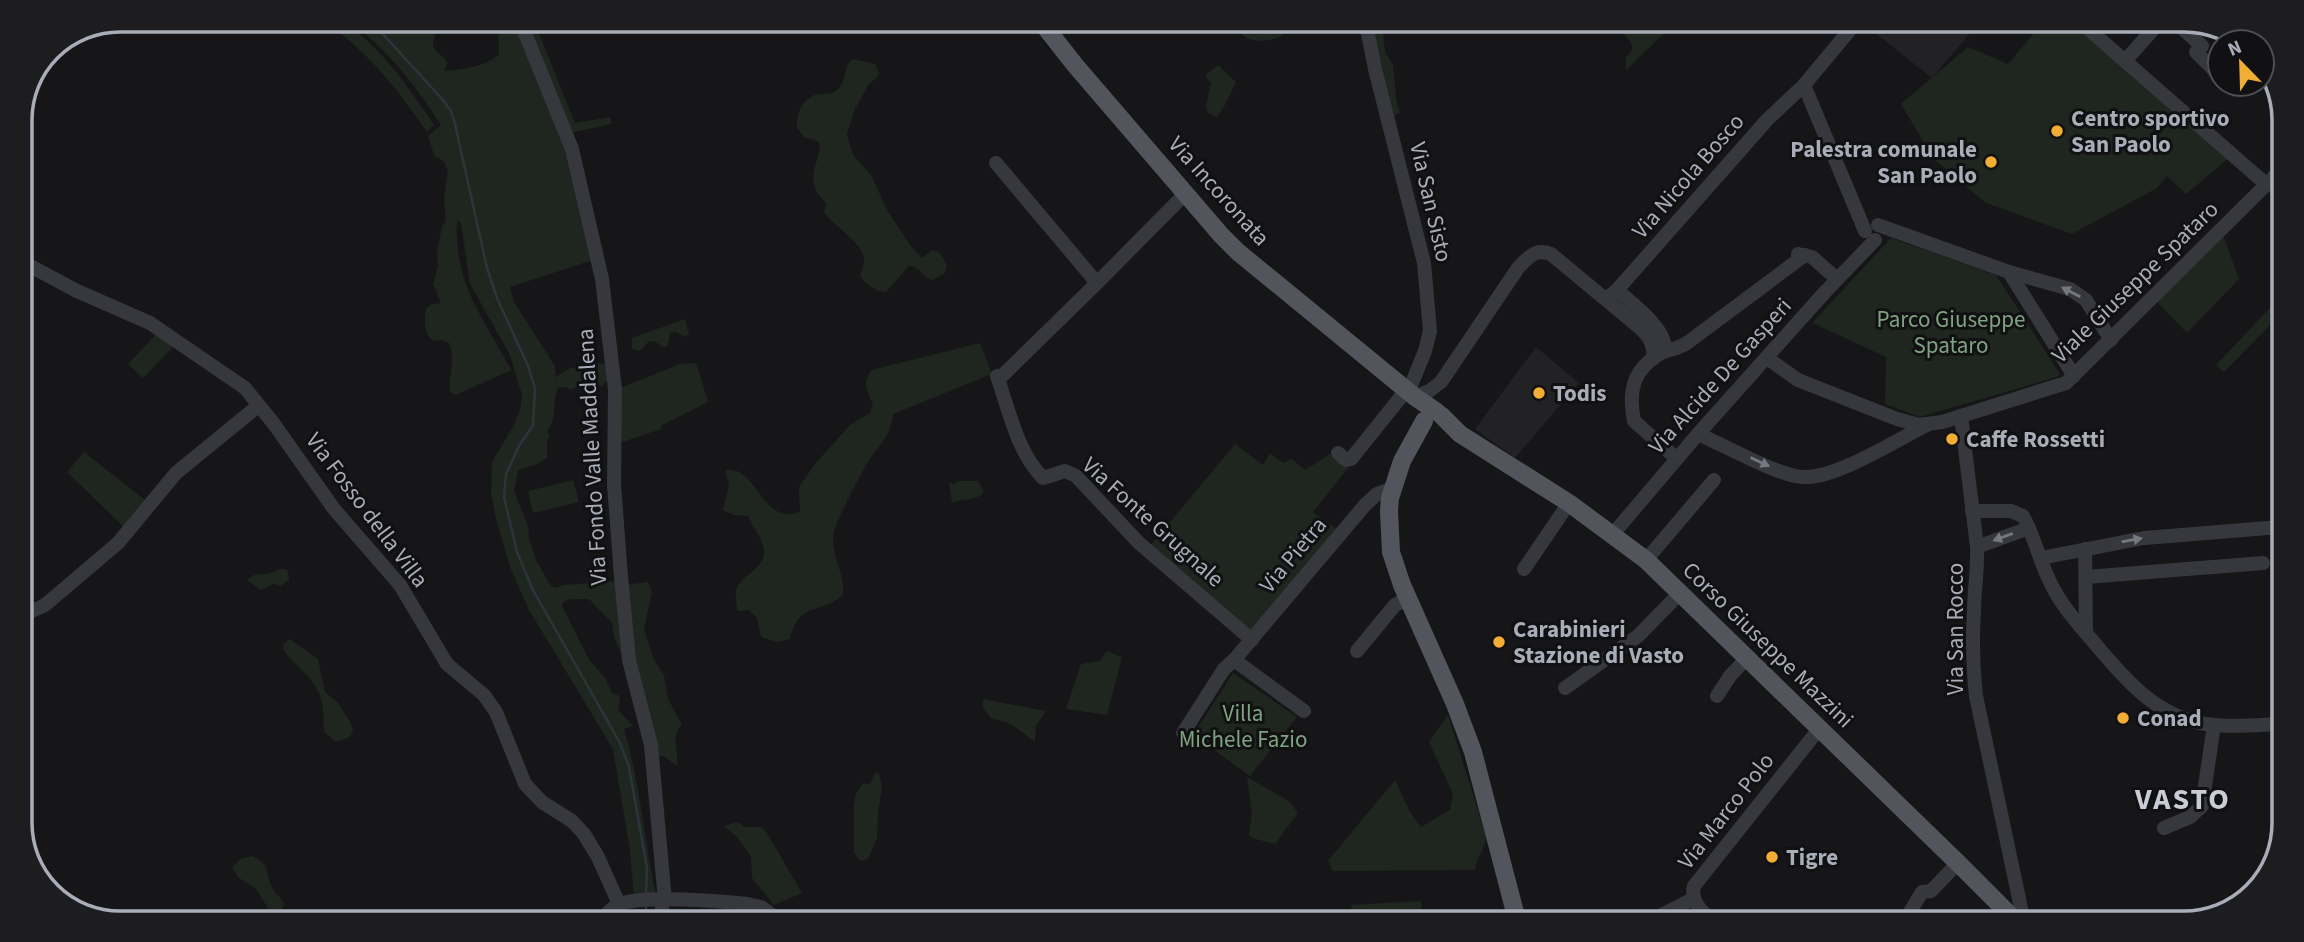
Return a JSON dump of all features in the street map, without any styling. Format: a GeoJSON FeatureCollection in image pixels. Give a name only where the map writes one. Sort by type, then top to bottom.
{"type":"FeatureCollection","features":[{"type":"Feature","properties":{"kind":"main road","name":"Via Incoronata"},"geometry":{"type":"LineString","coordinates":[[1048,31],[1238,252],[1411,393],[1433,421]]}},
{"type":"Feature","properties":{"kind":"main road","name":"Corso Giuseppe Mazzini"},"geometry":{"type":"LineString","coordinates":[[1433,421],[1460,434],[1569,503],[1646,559],[1958,863],[2000,911]]}},
{"type":"Feature","properties":{"kind":"main road"},"geometry":{"type":"LineString","coordinates":[[1433,421],[1407,450],[1393,485],[1389,511],[1391,552],[1473,752],[1515,911]]}},
{"type":"Feature","properties":{"kind":"street","name":"Via Fondo Valle Maddalena"},"geometry":{"type":"LineString","coordinates":[[524,31],[572,149],[602,279],[615,389],[614,485],[629,660],[651,745],[662,911]]}},
{"type":"Feature","properties":{"kind":"street","name":"Via San Sisto"},"geometry":{"type":"LineString","coordinates":[[1367,31],[1420,244],[1427,284],[1430,331],[1411,393]]}},
{"type":"Feature","properties":{"kind":"street"},"geometry":{"type":"LineString","coordinates":[[1837,31],[1842,41]]}},
{"type":"Feature","properties":{"kind":"street"},"geometry":{"type":"LineString","coordinates":[[1850,31],[1804,85],[1858,214],[1874,234],[2070,289],[2086,300],[2111,340]]}},
{"type":"Feature","properties":{"kind":"street"},"geometry":{"type":"LineString","coordinates":[[2091,31],[2267,185]]}},
{"type":"Feature","properties":{"kind":"street"},"geometry":{"type":"LineString","coordinates":[[2125,61],[2152,31]]}},
{"type":"Feature","properties":{"kind":"street"},"geometry":{"type":"LineString","coordinates":[[2185,31],[2202,46],[2196,52],[2206,62]]}},
{"type":"Feature","properties":{"kind":"street","name":"Via Nicola Bosco"},"geometry":{"type":"LineString","coordinates":[[1612,294],[1768,120],[1804,85]]}},
{"type":"Feature","properties":{"kind":"street"},"geometry":{"type":"LineString","coordinates":[[996,163],[1097,284],[1186,193]]}},
{"type":"Feature","properties":{"kind":"street","name":"Viale Giuseppe Spataro"},"geometry":{"type":"LineString","coordinates":[[1767,358],[1781,370],[1812,385],[1919,425],[1961,416],[2066,383],[2272,180]]}},
{"type":"Feature","properties":{"kind":"street","name":"Via Alcide De Gasperi"},"geometry":{"type":"LineString","coordinates":[[1613,534],[1676,458],[1874,234]]}},
{"type":"Feature","properties":{"kind":"street"},"geometry":{"type":"LineString","coordinates":[[1338,453],[1346,460],[1351,459],[1411,393],[1429,391],[1441,382],[1518,268],[1536,252],[1551,254],[1601,296],[1612,294],[1656,326],[1661,352]]}},
{"type":"Feature","properties":{"kind":"street"},"geometry":{"type":"LineString","coordinates":[[1676,458],[1634,421],[1633,381],[1661,352],[1676,350],[1703,326],[1803,255],[1812,257],[1837,279]]}},
{"type":"Feature","properties":{"kind":"street","name":"Via Fosso della Villa"},"geometry":{"type":"LineString","coordinates":[[32,267],[77,291],[157,327],[245,388],[334,509],[400,585],[447,664],[484,695],[496,712],[525,784],[542,802],[572,821],[584,834],[598,857],[619,904]]}},
{"type":"Feature","properties":{"kind":"street"},"geometry":{"type":"LineString","coordinates":[[2009,272],[2074,376]]}},
{"type":"Feature","properties":{"kind":"street","name":"Via Fonte Grugnale"},"geometry":{"type":"LineString","coordinates":[[1097,284],[1000,376],[1019,439],[1035,470],[1043,478],[1065,471],[1076,476],[1139,543],[1251,640]]}},
{"type":"Feature","properties":{"kind":"street"},"geometry":{"type":"LineString","coordinates":[[1433,421],[1441,382]]}},
{"type":"Feature","properties":{"kind":"street"},"geometry":{"type":"LineString","coordinates":[[32,611],[45,605],[118,543],[176,473],[258,406]]}},
{"type":"Feature","properties":{"kind":"street","name":"Via San Rocco"},"geometry":{"type":"LineString","coordinates":[[1961,416],[1978,565],[1973,612],[1976,696],[2022,911]]}},
{"type":"Feature","properties":{"kind":"street"},"geometry":{"type":"LineString","coordinates":[[1698,434],[1778,470],[1802,477],[1842,467],[1928,425]]}},
{"type":"Feature","properties":{"kind":"street"},"geometry":{"type":"LineString","coordinates":[[1646,559],[1714,480]]}},
{"type":"Feature","properties":{"kind":"street","name":"Via Pietra"},"geometry":{"type":"LineString","coordinates":[[1183,733],[1224,669],[1365,505],[1393,485]]}},
{"type":"Feature","properties":{"kind":"street"},"geometry":{"type":"LineString","coordinates":[[1524,569],[1569,503]]}},
{"type":"Feature","properties":{"kind":"street"},"geometry":{"type":"LineString","coordinates":[[1972,511],[2018,513],[2023,516],[2059,600],[2123,677],[2148,699],[2178,717],[2214,725],[2272,724]]}},
{"type":"Feature","properties":{"kind":"street"},"geometry":{"type":"LineString","coordinates":[[1977,547],[2029,528]]}},
{"type":"Feature","properties":{"kind":"street"},"geometry":{"type":"LineString","coordinates":[[2041,558],[2144,538],[2272,528]]}},
{"type":"Feature","properties":{"kind":"street"},"geometry":{"type":"LineString","coordinates":[[2085,549],[2086,632]]}},
{"type":"Feature","properties":{"kind":"street"},"geometry":{"type":"LineString","coordinates":[[2087,577],[2263,563]]}},
{"type":"Feature","properties":{"kind":"street"},"geometry":{"type":"LineString","coordinates":[[1565,688],[1638,636],[1679,593]]}},
{"type":"Feature","properties":{"kind":"street"},"geometry":{"type":"LineString","coordinates":[[1357,651],[1395,605],[1408,598]]}},
{"type":"Feature","properties":{"kind":"street"},"geometry":{"type":"LineString","coordinates":[[1717,696],[1730,676],[1747,658]]}},
{"type":"Feature","properties":{"kind":"street"},"geometry":{"type":"LineString","coordinates":[[1234,660],[1304,711]]}},
{"type":"Feature","properties":{"kind":"street"},"geometry":{"type":"LineString","coordinates":[[2164,828],[2200,810],[2214,725]]}},
{"type":"Feature","properties":{"kind":"street","name":"Via Marco Polo"},"geometry":{"type":"LineString","coordinates":[[1703,911],[1693,898],[1694,886],[1819,729]]}},
{"type":"Feature","properties":{"kind":"street"},"geometry":{"type":"LineString","coordinates":[[1911,911],[1922,892],[1931,891],[1958,863]]}},
{"type":"Feature","properties":{"kind":"street"},"geometry":{"type":"LineString","coordinates":[[1669,911],[1693,898]]}},
{"type":"Feature","properties":{"kind":"street"},"geometry":{"type":"LineString","coordinates":[[611,911],[619,904],[661,900],[747,904],[766,911]]}},
{"type":"Feature","properties":{"kind":"shaded area"},"geometry":{"type":"Polygon","coordinates":[[[1873,31],[1972,31],[1932,78],[1873,31]]]}},
{"type":"Feature","properties":{"kind":"shaded area"},"geometry":{"type":"Polygon","coordinates":[[[1536,347],[1579,383],[1515,458],[1475,429],[1536,347]]]}},
{"type":"Feature","properties":{"kind":"green space"},"geometry":{"type":"Polygon","coordinates":[[[355,31],[379,52],[434,125],[427,132],[380,71],[338,32],[355,31]]]}},
{"type":"Feature","properties":{"kind":"green space"},"geometry":{"type":"Polygon","coordinates":[[[361,31],[436,31],[433,45],[447,63],[444,71],[473,67],[493,59],[499,54],[498,31],[522,31],[563,134],[593,260],[510,287],[514,302],[555,366],[556,378],[566,370],[582,365],[598,363],[610,366],[607,381],[602,386],[595,387],[587,383],[570,390],[566,387],[558,388],[552,421],[547,431],[550,437],[547,441],[547,458],[538,464],[518,470],[514,491],[528,526],[536,560],[551,586],[557,588],[563,585],[619,581],[622,656],[614,637],[612,623],[589,599],[571,599],[563,602],[562,606],[588,658],[605,678],[612,693],[620,698],[618,710],[633,726],[624,729],[656,895],[634,897],[630,850],[613,749],[529,610],[510,567],[491,494],[492,462],[514,425],[522,395],[510,355],[470,284],[461,223],[457,220],[457,243],[465,282],[472,300],[511,370],[456,395],[450,392],[452,357],[449,343],[442,340],[433,341],[426,331],[426,309],[432,304],[441,303],[433,284],[438,266],[437,253],[442,226],[446,221],[444,199],[448,171],[444,162],[434,155],[428,136],[441,125],[399,67],[361,31]]]}},
{"type":"Feature","properties":{"kind":"green space"},"geometry":{"type":"Polygon","coordinates":[[[527,31],[538,31],[575,123],[610,117],[612,124],[570,133],[527,31]]]}},
{"type":"Feature","properties":{"kind":"green space"},"geometry":{"type":"Polygon","coordinates":[[[1240,31],[1282,31],[1283,35],[1266,41],[1248,39],[1240,31]]]}},
{"type":"Feature","properties":{"kind":"green space"},"geometry":{"type":"Polygon","coordinates":[[[1371,31],[1383,31],[1385,51],[1393,65],[1400,113],[1393,116],[1371,31]]]}},
{"type":"Feature","properties":{"kind":"green space"},"geometry":{"type":"Polygon","coordinates":[[[1610,31],[1664,33],[1626,70],[1626,57],[1633,49],[1630,41],[1621,33],[1610,31]]]}},
{"type":"Feature","properties":{"kind":"green space","name":"Centro sportivo San Paolo"},"geometry":{"type":"Polygon","coordinates":[[[2036,31],[2082,31],[2229,158],[2186,194],[2167,176],[2157,188],[2072,234],[1986,203],[1933,158],[1901,104],[1968,47],[2008,64],[2036,31]]]}},
{"type":"Feature","properties":{"kind":"green space"},"geometry":{"type":"Polygon","coordinates":[[[852,59],[875,64],[879,73],[869,84],[855,109],[847,133],[854,156],[871,175],[887,210],[910,245],[922,258],[933,250],[939,252],[947,265],[945,273],[932,280],[909,266],[886,292],[875,289],[862,279],[860,276],[863,254],[854,241],[824,212],[826,204],[816,190],[813,178],[820,144],[814,139],[805,138],[797,128],[799,111],[805,102],[813,96],[837,90],[852,59]]]}},
{"type":"Feature","properties":{"kind":"green space"},"geometry":{"type":"Polygon","coordinates":[[[1218,65],[1236,82],[1217,117],[1208,113],[1206,106],[1211,83],[1205,76],[1218,65]]]}},
{"type":"Feature","properties":{"kind":"green space"},"geometry":{"type":"Polygon","coordinates":[[[2223,235],[2239,279],[2187,333],[2156,301],[2223,235]]]}},
{"type":"Feature","properties":{"kind":"green space","name":"Parco Giuseppe Spataro"},"geometry":{"type":"Polygon","coordinates":[[[1891,238],[1996,275],[2060,374],[1920,417],[1885,404],[1886,357],[1813,322],[1891,238]]]}},
{"type":"Feature","properties":{"kind":"green space"},"geometry":{"type":"Polygon","coordinates":[[[2272,306],[2272,323],[2224,372],[2216,365],[2272,306]]]}},
{"type":"Feature","properties":{"kind":"green space"},"geometry":{"type":"Polygon","coordinates":[[[685,319],[689,334],[685,337],[676,332],[670,333],[665,348],[654,341],[648,342],[640,351],[632,349],[632,338],[685,319]]]}},
{"type":"Feature","properties":{"kind":"green space"},"geometry":{"type":"Polygon","coordinates":[[[158,332],[174,346],[143,378],[128,364],[158,332]]]}},
{"type":"Feature","properties":{"kind":"green space"},"geometry":{"type":"Polygon","coordinates":[[[980,343],[992,374],[893,414],[887,435],[865,467],[834,531],[834,548],[843,595],[805,614],[794,627],[790,639],[777,642],[761,637],[757,618],[749,610],[737,611],[736,594],[740,583],[763,559],[763,548],[748,516],[734,515],[723,510],[729,485],[725,470],[736,471],[745,476],[776,511],[787,514],[800,512],[799,487],[815,464],[850,425],[870,413],[873,405],[866,385],[871,370],[980,343]]]}},
{"type":"Feature","properties":{"kind":"green space"},"geometry":{"type":"Polygon","coordinates":[[[680,364],[697,365],[708,402],[662,425],[661,429],[617,444],[618,389],[680,364]]]}},
{"type":"Feature","properties":{"kind":"green space"},"geometry":{"type":"Polygon","coordinates":[[[1235,444],[1263,465],[1270,453],[1283,463],[1292,459],[1305,470],[1330,454],[1349,467],[1313,512],[1337,529],[1253,633],[1150,546],[1235,444]]]}},
{"type":"Feature","properties":{"kind":"green space"},"geometry":{"type":"Polygon","coordinates":[[[84,452],[149,503],[127,530],[67,472],[84,452]]]}},
{"type":"Feature","properties":{"kind":"green space"},"geometry":{"type":"Polygon","coordinates":[[[573,480],[579,502],[533,513],[528,491],[573,480]]]}},
{"type":"Feature","properties":{"kind":"green space"},"geometry":{"type":"Polygon","coordinates":[[[959,481],[978,481],[984,492],[976,498],[952,503],[949,482],[953,484],[959,481]]]}},
{"type":"Feature","properties":{"kind":"green space"},"geometry":{"type":"Polygon","coordinates":[[[280,569],[288,571],[289,580],[281,586],[273,584],[261,590],[247,580],[254,575],[280,569]]]}},
{"type":"Feature","properties":{"kind":"green space"},"geometry":{"type":"Polygon","coordinates":[[[648,582],[652,592],[644,629],[654,660],[664,675],[668,699],[682,725],[676,734],[677,766],[664,756],[657,756],[632,657],[625,585],[648,582]]]}},
{"type":"Feature","properties":{"kind":"green space"},"geometry":{"type":"Polygon","coordinates":[[[290,639],[318,659],[325,692],[338,703],[350,722],[353,729],[350,737],[336,742],[325,733],[318,691],[310,678],[283,649],[290,639]]]}},
{"type":"Feature","properties":{"kind":"green space"},"geometry":{"type":"Polygon","coordinates":[[[1107,651],[1122,657],[1107,715],[1066,709],[1081,664],[1100,661],[1107,651]]]}},
{"type":"Feature","properties":{"kind":"green space","name":"Villa Michele Fazio"},"geometry":{"type":"Polygon","coordinates":[[[1233,673],[1297,717],[1250,776],[1193,735],[1233,673]]]}},
{"type":"Feature","properties":{"kind":"green space"},"geometry":{"type":"Polygon","coordinates":[[[983,699],[1046,711],[1036,726],[1035,742],[1011,724],[991,718],[983,708],[983,699]]]}},
{"type":"Feature","properties":{"kind":"green space"},"geometry":{"type":"Polygon","coordinates":[[[1448,715],[1486,836],[1475,870],[1333,871],[1328,861],[1395,780],[1410,812],[1421,827],[1450,810],[1453,794],[1429,742],[1448,715]]]}},
{"type":"Feature","properties":{"kind":"green space"},"geometry":{"type":"Polygon","coordinates":[[[876,771],[880,776],[882,788],[877,838],[868,859],[860,861],[854,852],[856,793],[863,783],[870,784],[876,771]]]}},
{"type":"Feature","properties":{"kind":"green space"},"geometry":{"type":"Polygon","coordinates":[[[1247,777],[1289,801],[1298,813],[1275,844],[1249,835],[1252,814],[1247,777]]]}},
{"type":"Feature","properties":{"kind":"green space"},"geometry":{"type":"Polygon","coordinates":[[[737,822],[745,827],[761,827],[767,833],[802,893],[774,905],[752,878],[751,856],[736,836],[724,826],[737,822]]]}},
{"type":"Feature","properties":{"kind":"green space"},"geometry":{"type":"Polygon","coordinates":[[[252,856],[266,866],[270,883],[284,903],[282,911],[270,911],[256,889],[239,878],[232,868],[240,859],[252,856]]]}},
{"type":"Feature","properties":{"kind":"green space"},"geometry":{"type":"Polygon","coordinates":[[[1421,901],[1422,911],[1352,911],[1351,905],[1421,901]]]}},
{"type":"Feature","properties":{"kind":"waterway"},"geometry":{"type":"LineString","coordinates":[[380,31],[451,111],[487,268],[535,388],[533,425],[519,446],[506,474],[504,497],[517,552],[533,590],[620,743],[629,767],[647,868],[646,893]]}},
{"type":"Feature","properties":{"kind":"waterway"},"geometry":{"type":"LineString","coordinates":[[646,907],[646,911]]}},
{"type":"Feature","properties":{"kind":"place","name":"Centro sportivo San Paolo"},"geometry":{"type":"Point","coordinates":[2057,131]}},
{"type":"Feature","properties":{"kind":"place","name":"Palestra comunale San Paolo"},"geometry":{"type":"Point","coordinates":[1991,162]}},
{"type":"Feature","properties":{"kind":"place","name":"Todis"},"geometry":{"type":"Point","coordinates":[1539,393]}},
{"type":"Feature","properties":{"kind":"place","name":"Caffe Rossetti"},"geometry":{"type":"Point","coordinates":[1952,439]}},
{"type":"Feature","properties":{"kind":"place","name":"Carabinieri Stazione di Vasto"},"geometry":{"type":"Point","coordinates":[1499,642]}},
{"type":"Feature","properties":{"kind":"place","name":"Conad"},"geometry":{"type":"Point","coordinates":[2123,718]}},
{"type":"Feature","properties":{"kind":"place","name":"Tigre"},"geometry":{"type":"Point","coordinates":[1772,857]}},
{"type":"Feature","properties":{"kind":"district","name":"VASTO"},"geometry":{"type":"Point","coordinates":[2183,799]}}]}
